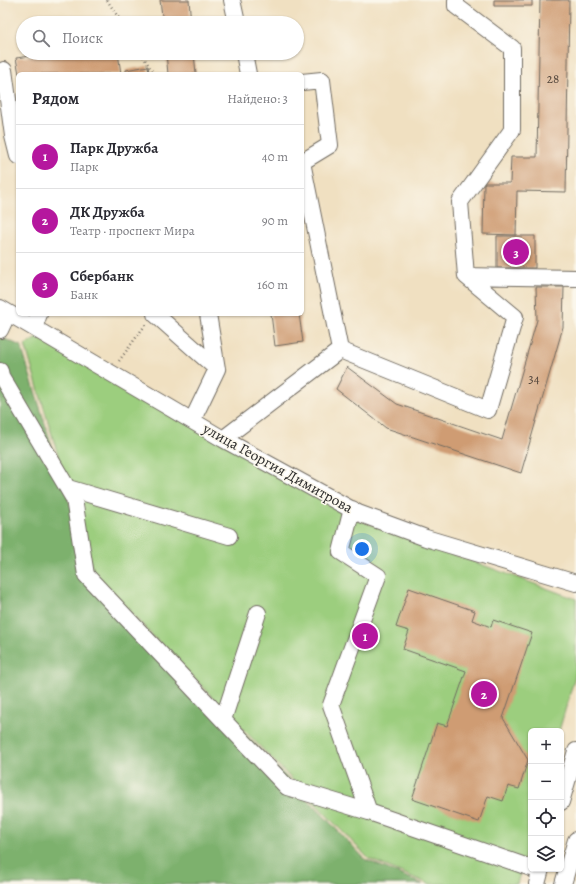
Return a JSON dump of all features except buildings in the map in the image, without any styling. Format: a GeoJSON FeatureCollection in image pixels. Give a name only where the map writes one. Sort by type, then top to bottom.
{"type":"FeatureCollection","features":[{"type":"Feature","properties":{"kind":"street"},"geometry":{"type":"LineString","coordinates":[[232,0],[235,16]]}},
{"type":"Feature","properties":{"kind":"street"},"geometry":{"type":"LineString","coordinates":[[340,350],[488,410],[515,317],[466,276],[460,202],[512,130],[512,48],[456,6],[456,0]]}},
{"type":"Feature","properties":{"kind":"street"},"geometry":{"type":"LineString","coordinates":[[245,60],[248,72]]}},
{"type":"Feature","properties":{"kind":"street"},"geometry":{"type":"LineString","coordinates":[[4,70],[16,148]]}},
{"type":"Feature","properties":{"kind":"street"},"geometry":{"type":"LineString","coordinates":[[304,82],[322,80],[330,145],[304,161]]}},
{"type":"Feature","properties":{"kind":"street"},"geometry":{"type":"LineString","coordinates":[[304,172],[340,350]]}},
{"type":"Feature","properties":{"kind":"street"},"geometry":{"type":"LineString","coordinates":[[466,276],[576,278]]}},
{"type":"Feature","properties":{"kind":"street"},"geometry":{"type":"LineString","coordinates":[[0,330],[4,311]]}},
{"type":"Feature","properties":{"kind":"street","name":"улица Георгия Димитрова"},"geometry":{"type":"LineString","coordinates":[[4,311],[16,315]]}},
{"type":"Feature","properties":{"kind":"street","name":"улица Георгия Димитрова"},"geometry":{"type":"LineString","coordinates":[[20,316],[36,321],[110,373],[223,439],[358,512],[426,538],[576,583]]}},
{"type":"Feature","properties":{"kind":"street"},"geometry":{"type":"LineString","coordinates":[[192,421],[217,369],[208,316]]}},
{"type":"Feature","properties":{"kind":"street"},"geometry":{"type":"LineString","coordinates":[[152,317],[217,369]]}},
{"type":"Feature","properties":{"kind":"street"},"geometry":{"type":"LineString","coordinates":[[223,439],[340,350]]}},
{"type":"Feature","properties":{"kind":"street"},"geometry":{"type":"LineString","coordinates":[[0,371],[1,376],[74,499],[86,575],[287,787],[370,812],[528,869]]}},
{"type":"Feature","properties":{"kind":"street"},"geometry":{"type":"LineString","coordinates":[[68,488],[229,536]]}},
{"type":"Feature","properties":{"kind":"street"},"geometry":{"type":"LineString","coordinates":[[352,509],[341,552],[378,576],[331,705],[370,812]]}},
{"type":"Feature","properties":{"kind":"street"},"geometry":{"type":"LineString","coordinates":[[223,720],[258,613]]}},
{"type":"Feature","properties":{"kind":"street"},"geometry":{"type":"LineString","coordinates":[[562,800],[576,751]]}},
{"type":"Feature","properties":{"kind":"street"},"geometry":{"type":"LineString","coordinates":[[563,884],[576,840]]}},
{"type":"Feature","properties":{"kind":"path"},"geometry":{"type":"LineString","coordinates":[[107,0],[117,16]]}},
{"type":"Feature","properties":{"kind":"path"},"geometry":{"type":"LineString","coordinates":[[145,60],[153,72]]}},
{"type":"Feature","properties":{"kind":"path"},"geometry":{"type":"LineString","coordinates":[[110,373],[152,317]]}},
{"type":"Feature","properties":{"kind":"green space"},"geometry":{"type":"Polygon","coordinates":[[[0,337],[21,346],[92,575],[366,860],[423,884],[0,884],[0,337]]]}},
{"type":"Feature","properties":{"kind":"green space"},"geometry":{"type":"Polygon","coordinates":[[[39,337],[359,520],[576,599],[576,673],[560,728],[528,728],[528,844],[517,884],[429,884],[369,859],[94,575],[25,345],[39,337]]]}},
{"type":"Feature","properties":{"kind":"place","name":"Сбербанк"},"geometry":{"type":"Point","coordinates":[516,252]}},
{"type":"Feature","properties":{"kind":"place","name":"Парк Дружба"},"geometry":{"type":"Point","coordinates":[365,636]}},
{"type":"Feature","properties":{"kind":"place","name":"ДК Дружба"},"geometry":{"type":"Point","coordinates":[484,694]}}]}
